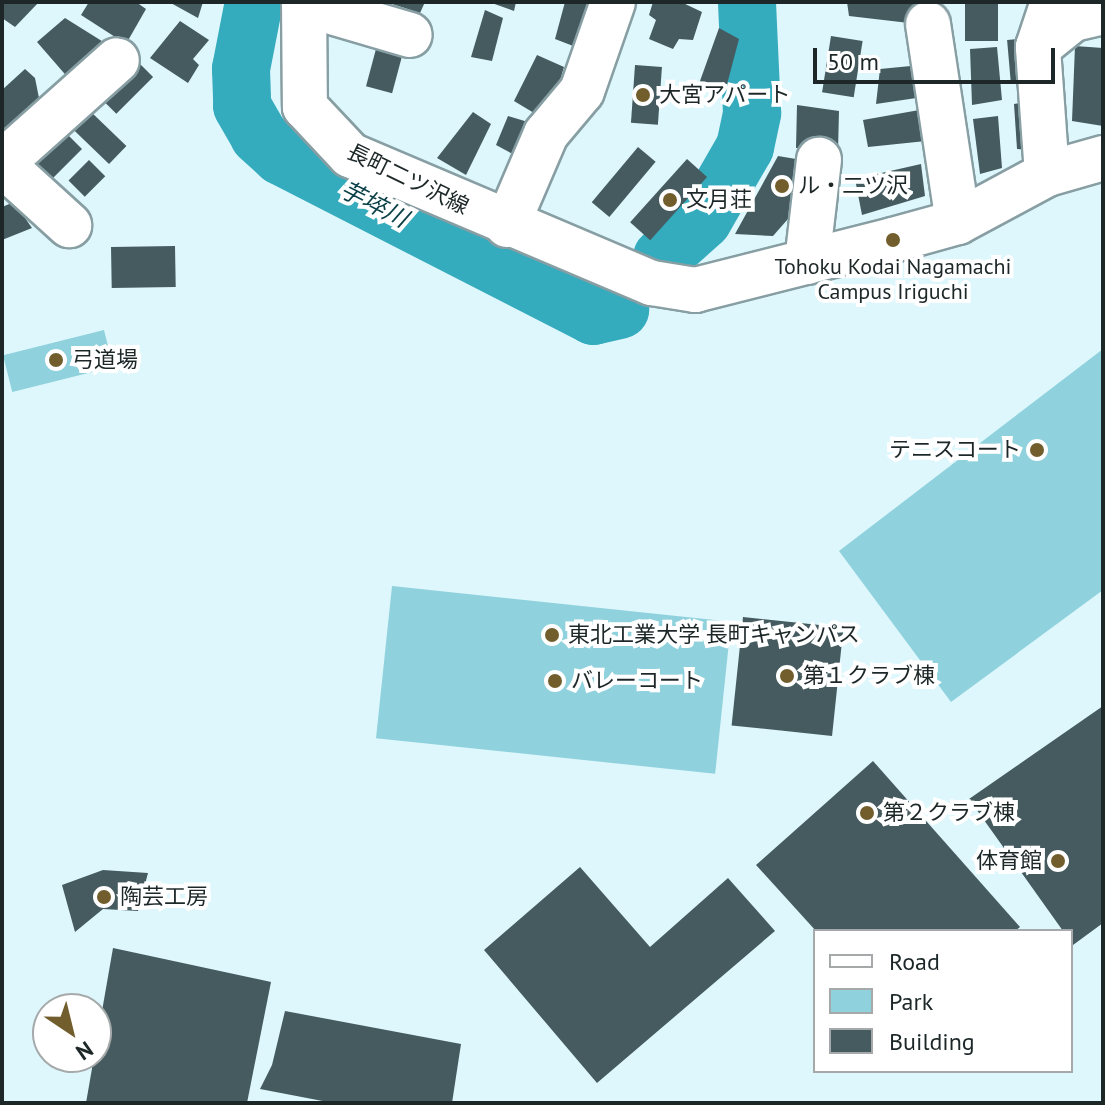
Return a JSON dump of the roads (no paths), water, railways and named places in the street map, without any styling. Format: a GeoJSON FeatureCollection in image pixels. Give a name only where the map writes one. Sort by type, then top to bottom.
{"type":"FeatureCollection","features":[{"type":"Feature","properties":{"kind":"street"},"geometry":{"type":"LineString","coordinates":[[507,225],[546,134],[582,91],[613,2]]}},
{"type":"Feature","properties":{"kind":"street"},"geometry":{"type":"LineString","coordinates":[[1047,174],[1038,47],[1053,2]]}},
{"type":"Feature","properties":{"kind":"street"},"geometry":{"type":"LineString","coordinates":[[304,3],[410,35]]}},
{"type":"Feature","properties":{"kind":"street","name":"長町二ツ沢線"},"geometry":{"type":"LineString","coordinates":[[304,3],[305,107],[327,136],[350,155],[507,225],[622,271],[667,285],[695,290],[807,262]]}},
{"type":"Feature","properties":{"kind":"street"},"geometry":{"type":"LineString","coordinates":[[1038,47],[1073,19],[1103,12]]}},
{"type":"Feature","properties":{"kind":"street"},"geometry":{"type":"LineString","coordinates":[[928,24],[958,222]]}},
{"type":"Feature","properties":{"kind":"street"},"geometry":{"type":"LineString","coordinates":[[69,225],[2,164],[117,60]]}},
{"type":"Feature","properties":{"kind":"street"},"geometry":{"type":"LineString","coordinates":[[819,160],[807,262],[958,222],[1047,174],[1103,158]]}},
{"type":"Feature","properties":{"kind":"waterway","name":"芋埣川"},"geometry":{"type":"LineString","coordinates":[[254,2],[241,69],[242,106],[259,136],[281,156],[593,316],[620,310]]}},
{"type":"Feature","properties":{"kind":"waterway","name":"芋埣川"},"geometry":{"type":"LineString","coordinates":[[662,257],[703,220],[745,147],[752,113],[747,2]]}},
{"type":"Feature","properties":{"kind":"place","name":"大宮アパート"},"geometry":{"type":"Point","coordinates":[643,95]}},
{"type":"Feature","properties":{"kind":"place","name":"ル・二ツ沢"},"geometry":{"type":"Point","coordinates":[782,186]}},
{"type":"Feature","properties":{"kind":"place","name":"文月荘"},"geometry":{"type":"Point","coordinates":[670,200]}},
{"type":"Feature","properties":{"kind":"place","name":"Tohoku Kodai Nagamachi Campus Iriguchi"},"geometry":{"type":"Point","coordinates":[893,240]}},
{"type":"Feature","properties":{"kind":"place","name":"弓道場"},"geometry":{"type":"Point","coordinates":[56,360]}},
{"type":"Feature","properties":{"kind":"place","name":"テニスコート"},"geometry":{"type":"Point","coordinates":[1037,450]}},
{"type":"Feature","properties":{"kind":"place","name":"東北工業大学 長町キャンパス"},"geometry":{"type":"Point","coordinates":[552,635]}},
{"type":"Feature","properties":{"kind":"place","name":"第１クラブ棟"},"geometry":{"type":"Point","coordinates":[787,676]}},
{"type":"Feature","properties":{"kind":"place","name":"バレーコート"},"geometry":{"type":"Point","coordinates":[555,681]}},
{"type":"Feature","properties":{"kind":"place","name":"第２クラブ棟"},"geometry":{"type":"Point","coordinates":[867,813]}},
{"type":"Feature","properties":{"kind":"place","name":"体育館"},"geometry":{"type":"Point","coordinates":[1058,861]}},
{"type":"Feature","properties":{"kind":"place","name":"陶芸工房"},"geometry":{"type":"Point","coordinates":[104,897]}}]}
